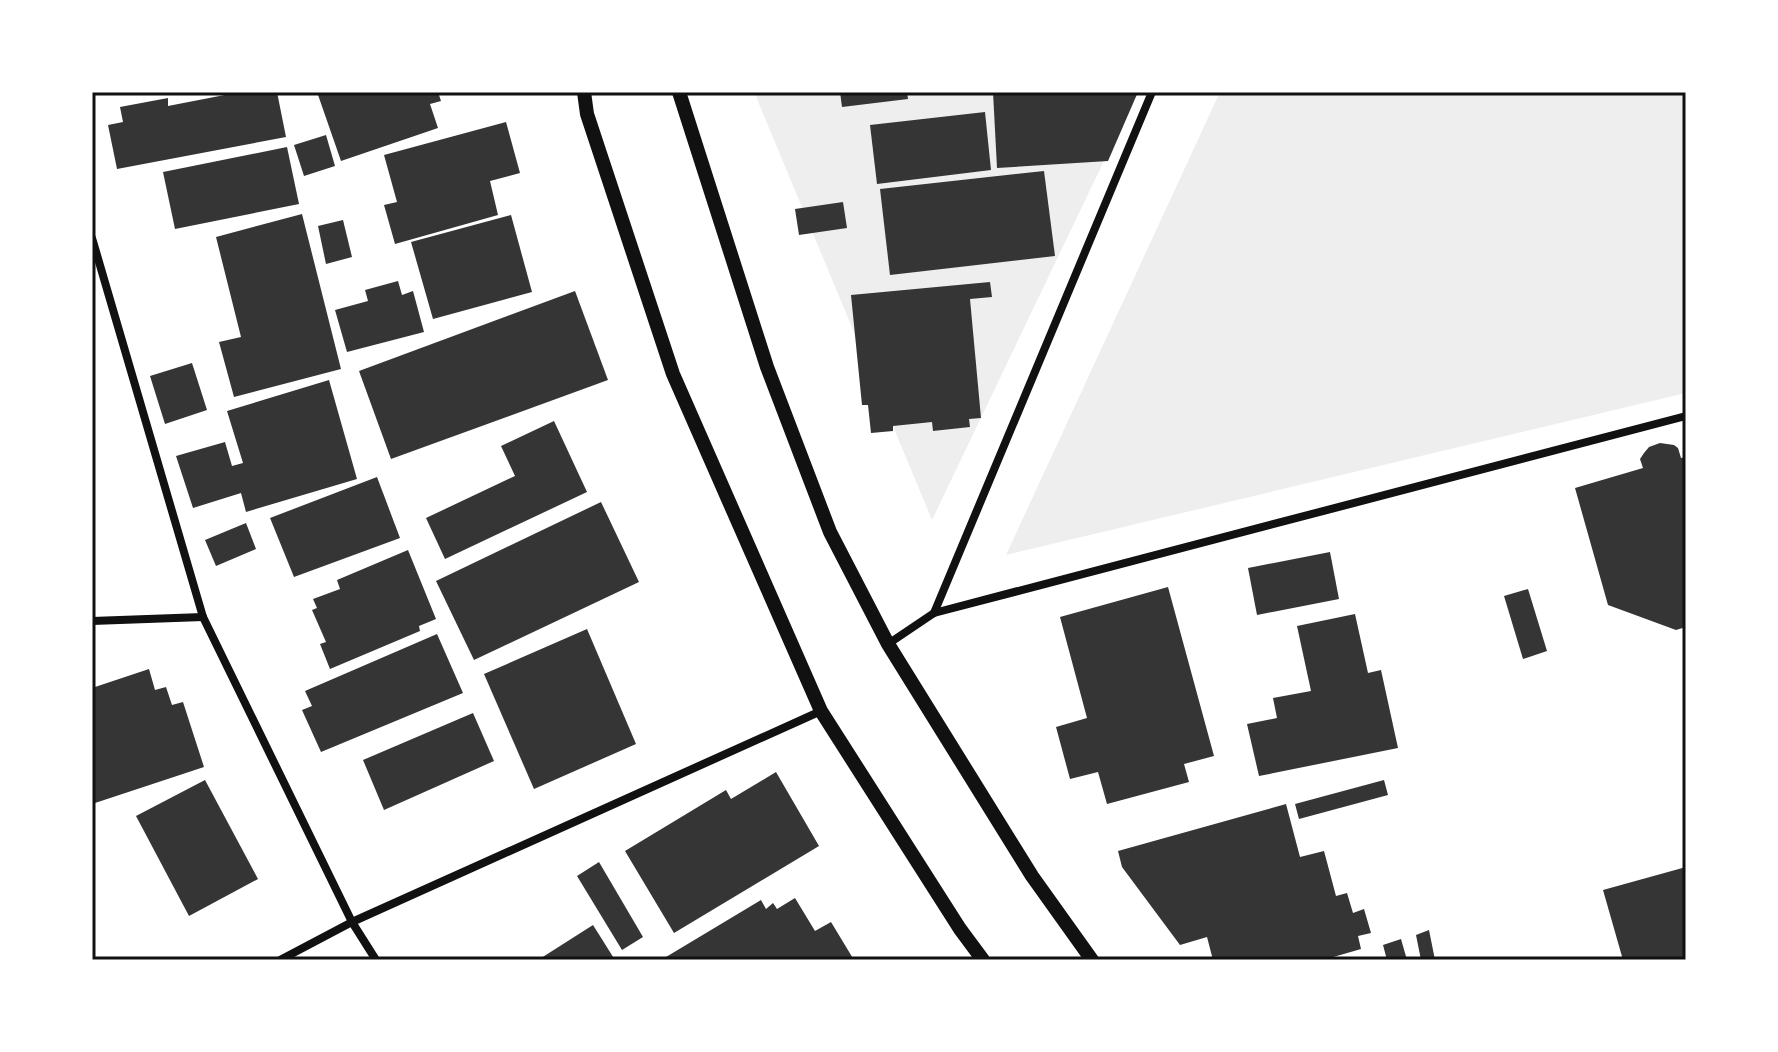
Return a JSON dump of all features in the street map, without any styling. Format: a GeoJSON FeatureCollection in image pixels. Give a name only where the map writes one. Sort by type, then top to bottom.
{"type":"FeatureCollection","features":[{"type":"Feature","properties":{"kind":"street"},"geometry":{"type":"LineString","coordinates":[[584,92],[587,114],[673,374],[821,711],[983,960]]}},
{"type":"Feature","properties":{"kind":"street"},"geometry":{"type":"LineString","coordinates":[[679,92],[767,367],[830,532],[888,644],[1032,876],[1092,960]]}},
{"type":"Feature","properties":{"kind":"street"},"geometry":{"type":"LineString","coordinates":[[934,613],[1152,92]]}},
{"type":"Feature","properties":{"kind":"street"},"geometry":{"type":"LineString","coordinates":[[92,238],[203,617],[352,922],[376,960]]}},
{"type":"Feature","properties":{"kind":"street"},"geometry":{"type":"LineString","coordinates":[[888,644],[934,613],[1686,416]]}},
{"type":"Feature","properties":{"kind":"street"},"geometry":{"type":"LineString","coordinates":[[92,621],[203,617]]}},
{"type":"Feature","properties":{"kind":"street"},"geometry":{"type":"LineString","coordinates":[[280,960],[352,922],[821,711]]}},
{"type":"Feature","properties":{"kind":"shaded area"},"geometry":{"type":"Polygon","coordinates":[[[756,92],[1137,92],[932,520],[757,99],[756,92]]]}},
{"type":"Feature","properties":{"kind":"shaded area"},"geometry":{"type":"Polygon","coordinates":[[[1220,92],[1686,92],[1686,393],[1006,555],[1220,92]]]}},
{"type":"Feature","properties":{"kind":"building"},"geometry":{"type":"Polygon","coordinates":[[[240,92],[277,92],[286,137],[117,169],[108,125],[123,122],[120,107],[168,98],[168,106],[240,92]]]}},
{"type":"Feature","properties":{"kind":"building"},"geometry":{"type":"Polygon","coordinates":[[[317,92],[438,92],[441,101],[430,104],[438,128],[341,161],[317,92]]]}},
{"type":"Feature","properties":{"kind":"building"},"geometry":{"type":"Polygon","coordinates":[[[840,92],[907,92],[908,99],[842,107],[840,92]]]}},
{"type":"Feature","properties":{"kind":"building"},"geometry":{"type":"Polygon","coordinates":[[[993,92],[1138,92],[1108,161],[997,168],[993,92]]]}},
{"type":"Feature","properties":{"kind":"building"},"geometry":{"type":"Polygon","coordinates":[[[985,112],[991,170],[877,184],[870,125],[985,112]]]}},
{"type":"Feature","properties":{"kind":"building"},"geometry":{"type":"Polygon","coordinates":[[[506,122],[520,173],[490,181],[498,215],[395,244],[384,205],[397,202],[384,155],[506,122]]]}},
{"type":"Feature","properties":{"kind":"building"},"geometry":{"type":"Polygon","coordinates":[[[326,135],[335,166],[304,176],[294,145],[326,135]]]}},
{"type":"Feature","properties":{"kind":"building"},"geometry":{"type":"Polygon","coordinates":[[[287,147],[299,204],[175,229],[163,172],[287,147]]]}},
{"type":"Feature","properties":{"kind":"building"},"geometry":{"type":"Polygon","coordinates":[[[1044,171],[1055,256],[890,275],[880,189],[1044,171]]]}},
{"type":"Feature","properties":{"kind":"building"},"geometry":{"type":"Polygon","coordinates":[[[843,202],[847,228],[799,235],[795,209],[843,202]]]}},
{"type":"Feature","properties":{"kind":"building"},"geometry":{"type":"Polygon","coordinates":[[[302,214],[341,369],[234,397],[219,342],[241,337],[216,237],[302,214]]]}},
{"type":"Feature","properties":{"kind":"building"},"geometry":{"type":"Polygon","coordinates":[[[511,215],[532,292],[433,319],[411,242],[511,215]]]}},
{"type":"Feature","properties":{"kind":"building"},"geometry":{"type":"Polygon","coordinates":[[[343,220],[352,257],[326,264],[318,226],[343,220]]]}},
{"type":"Feature","properties":{"kind":"building"},"geometry":{"type":"Polygon","coordinates":[[[398,281],[402,295],[413,291],[424,332],[347,352],[335,310],[368,301],[365,290],[398,281]]]}},
{"type":"Feature","properties":{"kind":"building"},"geometry":{"type":"Polygon","coordinates":[[[990,282],[992,297],[970,299],[981,418],[969,419],[970,427],[933,431],[932,422],[893,426],[893,431],[871,433],[868,405],[862,405],[851,295],[990,282]]]}},
{"type":"Feature","properties":{"kind":"building"},"geometry":{"type":"Polygon","coordinates":[[[575,291],[608,380],[391,459],[359,371],[575,291]]]}},
{"type":"Feature","properties":{"kind":"building"},"geometry":{"type":"Polygon","coordinates":[[[192,363],[207,410],[165,424],[150,376],[192,363]]]}},
{"type":"Feature","properties":{"kind":"building"},"geometry":{"type":"Polygon","coordinates":[[[329,380],[357,479],[246,512],[241,493],[193,508],[176,456],[225,442],[232,466],[243,463],[227,411],[329,380]]]}},
{"type":"Feature","properties":{"kind":"building"},"geometry":{"type":"Polygon","coordinates":[[[554,421],[587,492],[445,559],[426,518],[515,476],[501,446],[554,421]]]}},
{"type":"Feature","properties":{"kind":"building"},"geometry":{"type":"Polygon","coordinates":[[[1660,443],[1674,445],[1681,458],[1686,457],[1686,627],[1676,630],[1608,605],[1575,488],[1643,468],[1640,459],[1644,453],[1649,447],[1660,443]]]}},
{"type":"Feature","properties":{"kind":"building"},"geometry":{"type":"Polygon","coordinates":[[[377,477],[400,538],[294,577],[270,518],[377,477]]]}},
{"type":"Feature","properties":{"kind":"building"},"geometry":{"type":"Polygon","coordinates":[[[601,502],[639,582],[474,660],[436,581],[601,502]]]}},
{"type":"Feature","properties":{"kind":"building"},"geometry":{"type":"Polygon","coordinates":[[[246,523],[256,549],[216,566],[205,540],[246,523]]]}},
{"type":"Feature","properties":{"kind":"building"},"geometry":{"type":"Polygon","coordinates":[[[408,550],[436,619],[419,626],[420,631],[330,669],[320,644],[326,642],[312,610],[317,608],[313,599],[340,589],[337,580],[408,550]]]}},
{"type":"Feature","properties":{"kind":"building"},"geometry":{"type":"Polygon","coordinates":[[[1330,552],[1339,599],[1257,615],[1248,568],[1330,552]]]}},
{"type":"Feature","properties":{"kind":"building"},"geometry":{"type":"Polygon","coordinates":[[[1168,587],[1214,756],[1184,764],[1189,782],[1107,804],[1098,772],[1070,779],[1056,727],[1087,718],[1060,617],[1168,587]]]}},
{"type":"Feature","properties":{"kind":"building"},"geometry":{"type":"Polygon","coordinates":[[[1528,589],[1547,651],[1523,659],[1504,596],[1528,589]]]}},
{"type":"Feature","properties":{"kind":"building"},"geometry":{"type":"Polygon","coordinates":[[[1355,614],[1368,673],[1381,670],[1398,748],[1259,776],[1247,724],[1277,718],[1273,698],[1311,691],[1297,626],[1355,614]]]}},
{"type":"Feature","properties":{"kind":"building"},"geometry":{"type":"Polygon","coordinates":[[[587,629],[636,744],[534,789],[484,674],[587,629]]]}},
{"type":"Feature","properties":{"kind":"building"},"geometry":{"type":"Polygon","coordinates":[[[437,634],[463,693],[321,752],[302,710],[312,706],[305,691],[437,634]]]}},
{"type":"Feature","properties":{"kind":"building"},"geometry":{"type":"Polygon","coordinates":[[[149,669],[155,690],[166,687],[172,705],[183,702],[204,767],[92,804],[92,688],[149,669]]]}},
{"type":"Feature","properties":{"kind":"building"},"geometry":{"type":"Polygon","coordinates":[[[473,713],[494,761],[384,810],[363,760],[473,713]]]}},
{"type":"Feature","properties":{"kind":"building"},"geometry":{"type":"Polygon","coordinates":[[[776,772],[819,846],[674,933],[625,851],[726,790],[731,799],[776,772]]]}},
{"type":"Feature","properties":{"kind":"building"},"geometry":{"type":"Polygon","coordinates":[[[205,780],[258,879],[189,916],[136,816],[205,780]]]}},
{"type":"Feature","properties":{"kind":"building"},"geometry":{"type":"Polygon","coordinates":[[[1384,780],[1388,795],[1299,819],[1295,804],[1384,780]]]}},
{"type":"Feature","properties":{"kind":"building"},"geometry":{"type":"Polygon","coordinates":[[[1286,804],[1300,857],[1324,851],[1336,896],[1347,893],[1353,913],[1364,909],[1371,933],[1358,936],[1361,949],[1323,960],[1213,960],[1207,937],[1180,945],[1122,867],[1118,851],[1286,804]]]}},
{"type":"Feature","properties":{"kind":"building"},"geometry":{"type":"Polygon","coordinates":[[[599,862],[643,937],[622,950],[577,876],[599,862]]]}},
{"type":"Feature","properties":{"kind":"building"},"geometry":{"type":"Polygon","coordinates":[[[1686,867],[1686,960],[1623,960],[1603,890],[1686,867]]]}},
{"type":"Feature","properties":{"kind":"building"},"geometry":{"type":"Polygon","coordinates":[[[795,898],[815,931],[831,922],[854,960],[661,960],[761,900],[766,909],[773,903],[777,909],[795,898]]]}},
{"type":"Feature","properties":{"kind":"building"},"geometry":{"type":"Polygon","coordinates":[[[593,925],[615,960],[538,960],[593,925]]]}},
{"type":"Feature","properties":{"kind":"building"},"geometry":{"type":"Polygon","coordinates":[[[1429,930],[1435,960],[1421,960],[1416,935],[1429,930]]]}},
{"type":"Feature","properties":{"kind":"building"},"geometry":{"type":"Polygon","coordinates":[[[1401,939],[1407,960],[1387,960],[1383,945],[1401,939]]]}}]}
